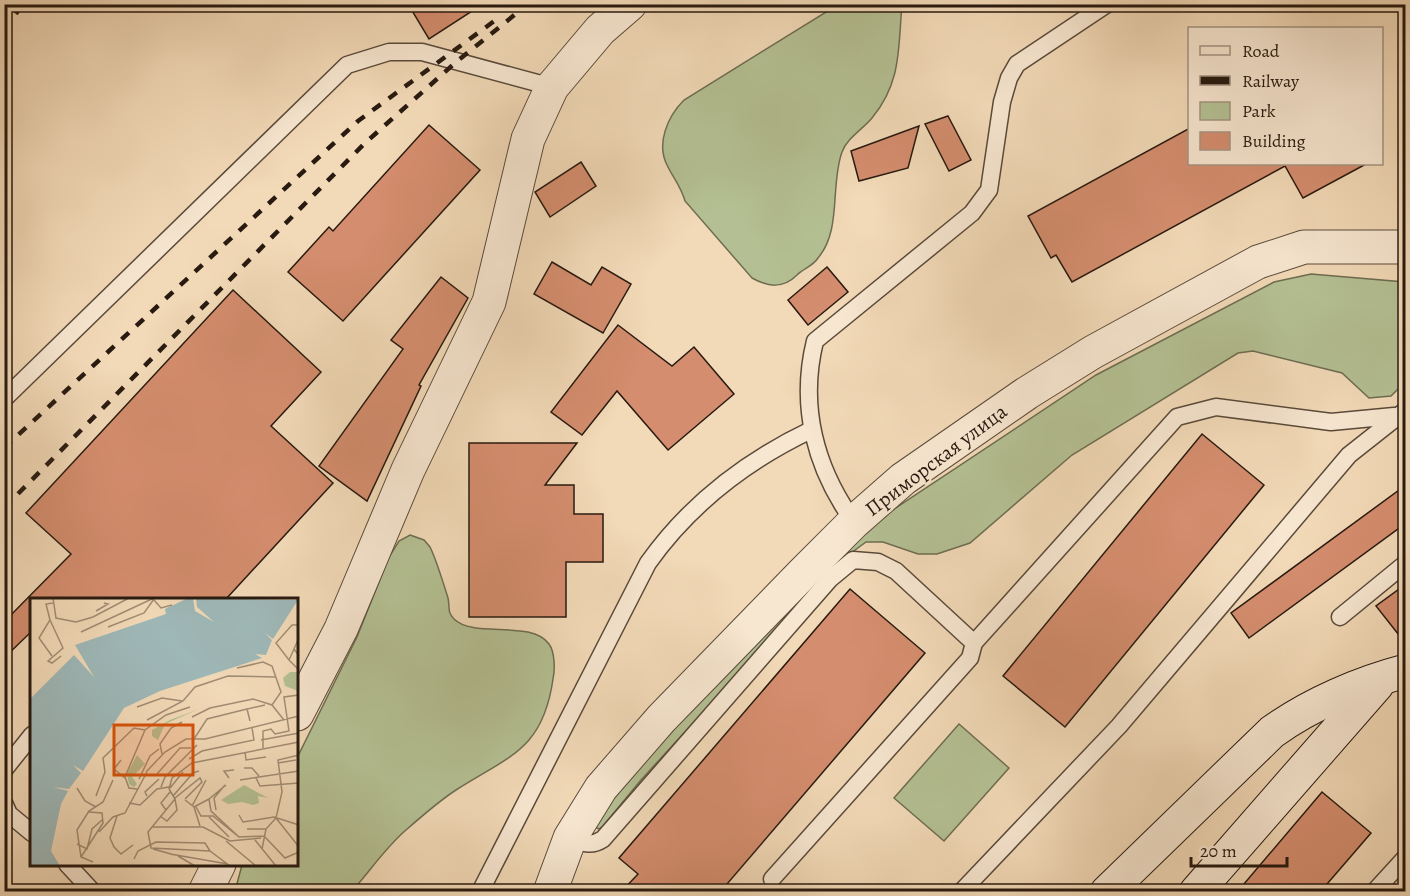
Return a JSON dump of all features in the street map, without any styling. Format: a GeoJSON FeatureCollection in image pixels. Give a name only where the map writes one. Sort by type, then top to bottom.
{"type":"FeatureCollection","features":[{"type":"Feature","properties":{"kind":"street"},"geometry":{"type":"LineString","coordinates":[[298,712],[341,628],[408,470],[489,302],[528,139],[552,87],[600,30],[630,4]]}},
{"type":"Feature","properties":{"kind":"street","name":"Приморская улица"},"geometry":{"type":"LineString","coordinates":[[550,891],[570,838],[601,788],[661,719],[854,522],[903,479],[1027,393],[1093,352],[1258,262],[1304,247],[1406,247]]}},
{"type":"Feature","properties":{"kind":"street"},"geometry":{"type":"LineString","coordinates":[[1107,891],[1272,732],[1297,714],[1395,674]]}},
{"type":"Feature","properties":{"kind":"street"},"geometry":{"type":"LineString","coordinates":[[1196,891],[1395,674]]}},
{"type":"Feature","properties":{"kind":"street"},"geometry":{"type":"LineString","coordinates":[[205,891],[218,866]]}},
{"type":"Feature","properties":{"kind":"lane"},"geometry":{"type":"LineString","coordinates":[[854,522],[836,498],[811,430],[809,382],[815,341],[972,213],[989,190],[1002,102],[1009,78],[1017,64],[1107,4]]}},
{"type":"Feature","properties":{"kind":"lane"},"geometry":{"type":"LineString","coordinates":[[4,399],[347,65],[389,52],[422,52],[552,87]]}},
{"type":"Feature","properties":{"kind":"lane"},"geometry":{"type":"LineString","coordinates":[[772,879],[970,658],[974,643],[1177,417],[1216,407],[1331,422],[1400,413]]}},
{"type":"Feature","properties":{"kind":"lane"},"geometry":{"type":"LineString","coordinates":[[961,891],[1119,726],[1349,455],[1400,413]]}},
{"type":"Feature","properties":{"kind":"lane"},"geometry":{"type":"LineString","coordinates":[[480,891],[654,554],[698,505],[730,478],[783,443],[811,430]]}},
{"type":"Feature","properties":{"kind":"lane"},"geometry":{"type":"LineString","coordinates":[[570,838],[587,845],[596,844],[603,839],[830,579],[853,560],[878,562],[896,572],[974,643]]}},
{"type":"Feature","properties":{"kind":"lane"},"geometry":{"type":"LineString","coordinates":[[1340,617],[1406,563]]}},
{"type":"Feature","properties":{"kind":"lane"},"geometry":{"type":"LineString","coordinates":[[4,770],[30,738]]}},
{"type":"Feature","properties":{"kind":"lane"},"geometry":{"type":"LineString","coordinates":[[4,803],[9,814],[30,831]]}},
{"type":"Feature","properties":{"kind":"lane"},"geometry":{"type":"LineString","coordinates":[[1374,891],[1405,858]]}},
{"type":"Feature","properties":{"kind":"lane"},"geometry":{"type":"LineString","coordinates":[[69,866],[93,891]]}},
{"type":"Feature","properties":{"kind":"green space"},"geometry":{"type":"Polygon","coordinates":[[[839,4],[902,5],[899,50],[894,78],[882,105],[844,147],[839,165],[833,221],[825,247],[813,263],[792,280],[770,285],[752,278],[685,201],[664,158],[665,131],[668,122],[684,100],[839,4]]]}},
{"type":"Feature","properties":{"kind":"green space"},"geometry":{"type":"Polygon","coordinates":[[[1311,274],[1405,282],[1405,382],[1391,396],[1369,398],[1342,373],[1253,351],[1238,353],[1072,455],[970,543],[937,554],[918,554],[883,542],[866,542],[843,559],[641,780],[603,826],[599,829],[595,827],[620,785],[858,533],[1096,375],[1274,282],[1311,274]]]}},
{"type":"Feature","properties":{"kind":"green space"},"geometry":{"type":"Polygon","coordinates":[[[410,535],[424,540],[430,547],[454,619],[463,625],[475,628],[529,632],[541,637],[549,644],[553,656],[554,675],[541,722],[521,748],[450,794],[406,830],[385,851],[352,891],[235,891],[242,866],[298,866],[298,756],[357,637],[389,557],[399,541],[410,535]]]}},
{"type":"Feature","properties":{"kind":"green space"},"geometry":{"type":"Polygon","coordinates":[[[959,724],[1009,768],[944,841],[894,798],[959,724]]]}},
{"type":"Feature","properties":{"kind":"building"},"geometry":{"type":"Polygon","coordinates":[[[408,4],[483,4],[429,39],[408,4]]]}},
{"type":"Feature","properties":{"kind":"building"},"geometry":{"type":"Polygon","coordinates":[[[948,116],[971,160],[949,171],[925,124],[948,116]]]}},
{"type":"Feature","properties":{"kind":"building"},"geometry":{"type":"Polygon","coordinates":[[[429,125],[480,170],[343,321],[288,272],[329,227],[333,231],[429,125]]]}},
{"type":"Feature","properties":{"kind":"building"},"geometry":{"type":"Polygon","coordinates":[[[919,126],[908,168],[859,181],[851,151],[919,126]]]}},
{"type":"Feature","properties":{"kind":"building"},"geometry":{"type":"Polygon","coordinates":[[[1188,129],[1188,165],[1364,165],[1303,198],[1285,166],[1072,282],[1056,255],[1051,258],[1028,216],[1188,129]]]}},
{"type":"Feature","properties":{"kind":"building"},"geometry":{"type":"Polygon","coordinates":[[[581,162],[596,186],[550,217],[535,192],[581,162]]]}},
{"type":"Feature","properties":{"kind":"building"},"geometry":{"type":"Polygon","coordinates":[[[552,262],[591,285],[602,267],[631,284],[603,333],[534,294],[552,262]]]}},
{"type":"Feature","properties":{"kind":"building"},"geometry":{"type":"Polygon","coordinates":[[[827,267],[848,292],[808,325],[788,300],[827,267]]]}},
{"type":"Feature","properties":{"kind":"building"},"geometry":{"type":"Polygon","coordinates":[[[441,277],[468,298],[419,385],[421,386],[367,501],[319,466],[403,349],[391,340],[441,277]]]}},
{"type":"Feature","properties":{"kind":"building"},"geometry":{"type":"Polygon","coordinates":[[[233,290],[321,372],[271,426],[333,483],[227,598],[30,598],[30,633],[4,658],[4,622],[71,554],[26,513],[233,290]]]}},
{"type":"Feature","properties":{"kind":"building"},"geometry":{"type":"Polygon","coordinates":[[[618,325],[672,366],[694,347],[734,394],[668,450],[617,391],[582,435],[551,412],[618,325]]]}},
{"type":"Feature","properties":{"kind":"building"},"geometry":{"type":"Polygon","coordinates":[[[1202,434],[1264,485],[1065,727],[1003,676],[1202,434]]]}},
{"type":"Feature","properties":{"kind":"building"},"geometry":{"type":"Polygon","coordinates":[[[469,443],[577,443],[545,485],[574,485],[574,514],[603,514],[603,562],[566,562],[566,617],[469,617],[469,443]]]}},
{"type":"Feature","properties":{"kind":"building"},"geometry":{"type":"Polygon","coordinates":[[[1406,485],[1406,523],[1249,638],[1231,613],[1406,485]]]}},
{"type":"Feature","properties":{"kind":"building"},"geometry":{"type":"Polygon","coordinates":[[[1406,584],[1406,644],[1376,606],[1406,584]]]}},
{"type":"Feature","properties":{"kind":"building"},"geometry":{"type":"Polygon","coordinates":[[[850,589],[925,653],[721,891],[622,891],[638,874],[619,858],[850,589]]]}},
{"type":"Feature","properties":{"kind":"building"},"geometry":{"type":"Polygon","coordinates":[[[1322,792],[1371,833],[1321,891],[1238,891],[1322,792]]]}},
{"type":"Feature","properties":{"kind":"railway"},"geometry":{"type":"LineString","coordinates":[[4,30],[23,4]]}},
{"type":"Feature","properties":{"kind":"railway"},"geometry":{"type":"LineString","coordinates":[[4,508],[365,143],[455,63],[528,4]]}},
{"type":"Feature","properties":{"kind":"railway"},"geometry":{"type":"LineString","coordinates":[[4,448],[358,121],[497,19]]}}]}
